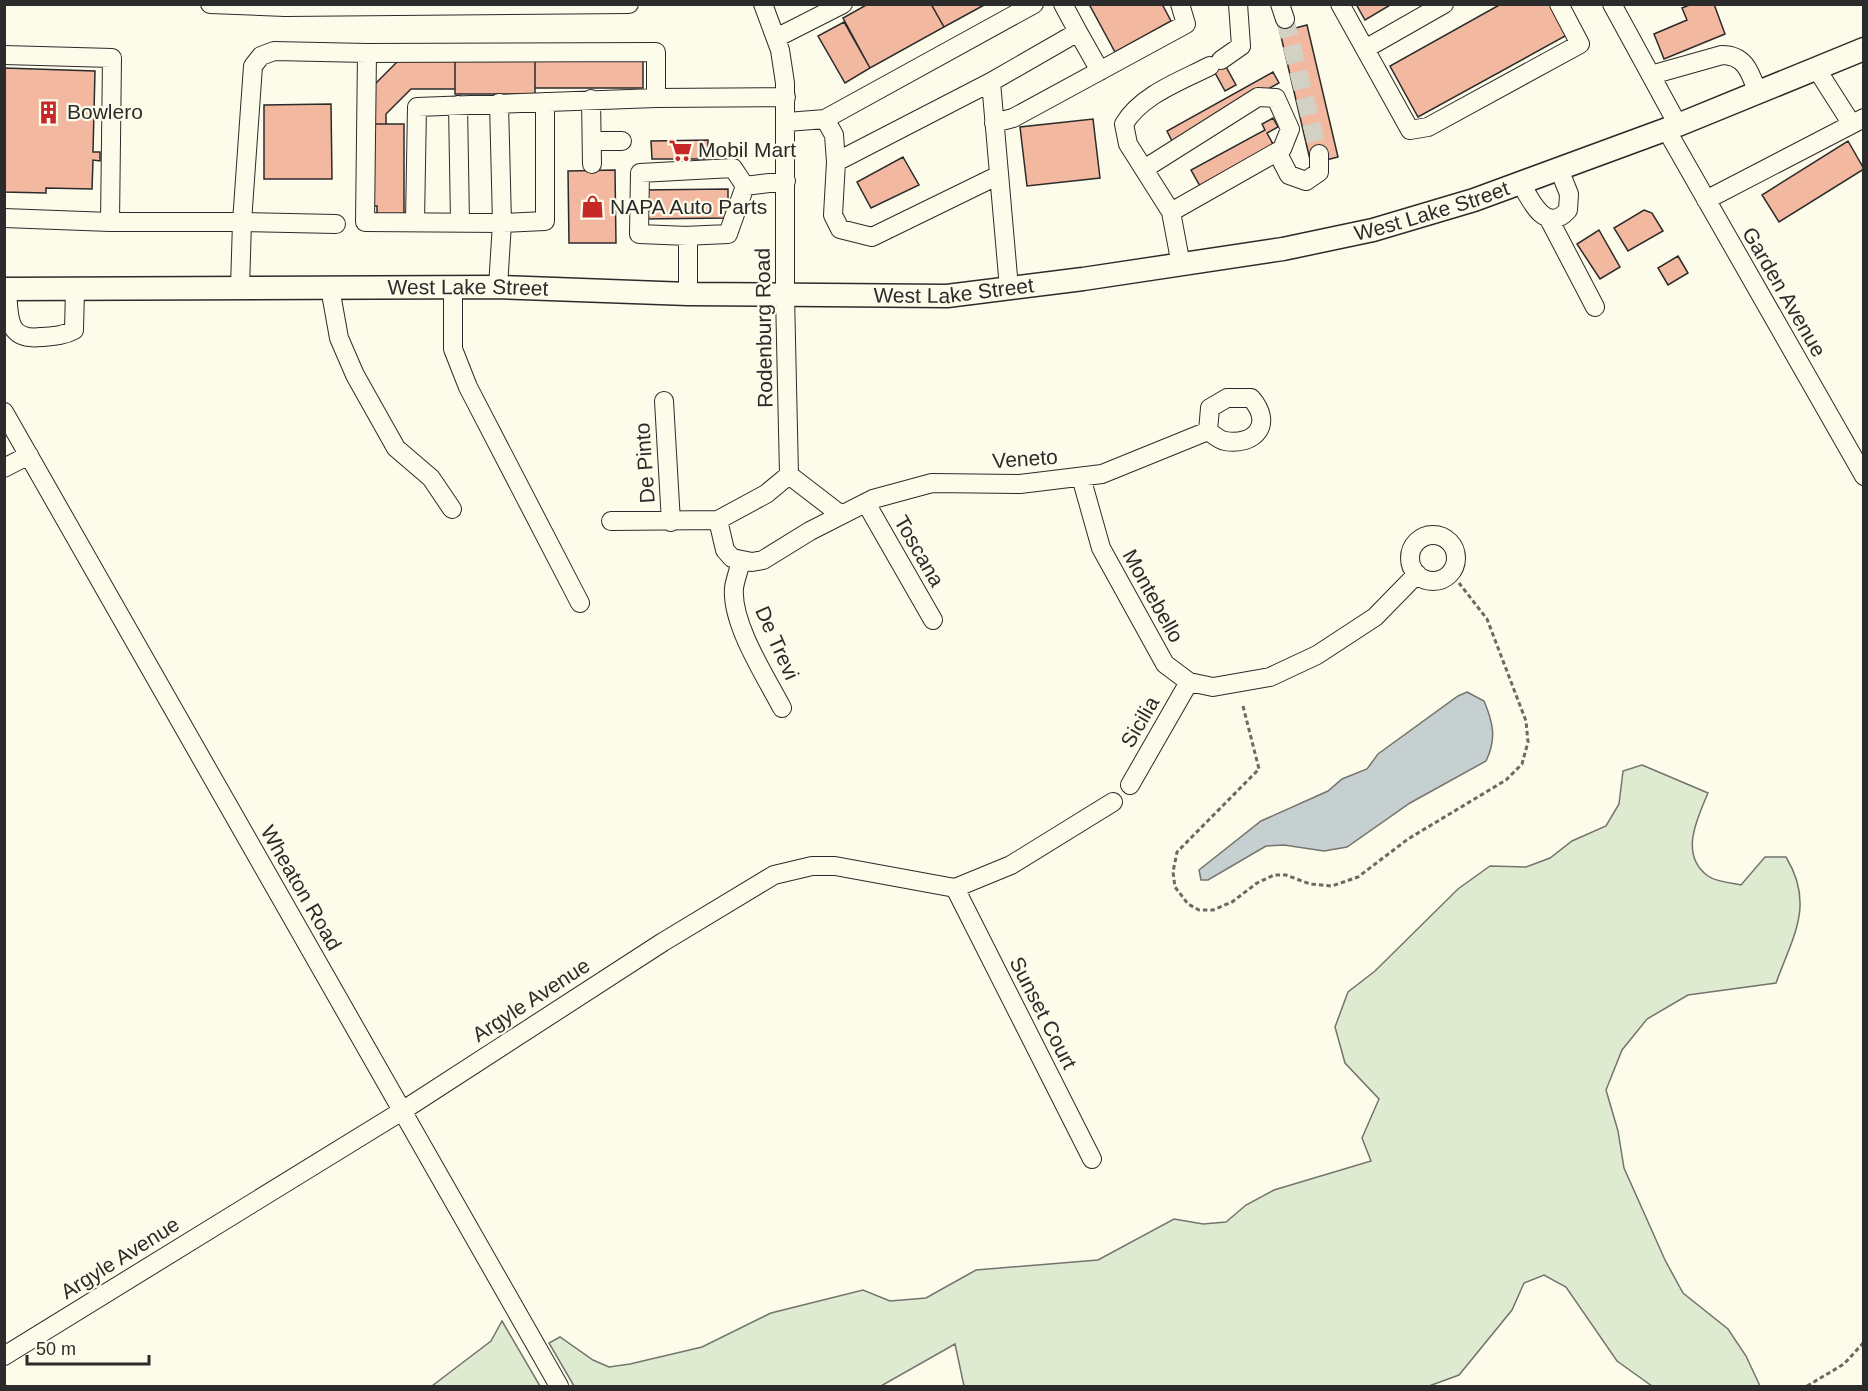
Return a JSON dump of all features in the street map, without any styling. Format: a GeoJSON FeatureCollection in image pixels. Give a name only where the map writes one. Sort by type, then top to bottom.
{"type":"FeatureCollection","features":[{"type":"Feature","properties":{"kind":"main road","name":"West Lake Street"},"geometry":{"type":"LineString","coordinates":[[6,289],[498,287],[688,294],[947,296],[1009,288],[1283,249],[1373,230],[1474,200],[1559,169],[1672,127],[1863,49]]}},
{"type":"Feature","properties":{"kind":"street"},"geometry":{"type":"LineString","coordinates":[[210,4],[285,6],[629,4]]}},
{"type":"Feature","properties":{"kind":"street","name":"Rodenburg Road"},"geometry":{"type":"LineString","coordinates":[[763,4],[776,38],[786,97],[785,295],[789,475]]}},
{"type":"Feature","properties":{"kind":"street"},"geometry":{"type":"LineString","coordinates":[[776,38],[843,4]]}},
{"type":"Feature","properties":{"kind":"street"},"geometry":{"type":"LineString","coordinates":[[787,122],[825,119],[1034,4]]}},
{"type":"Feature","properties":{"kind":"street"},"geometry":{"type":"LineString","coordinates":[[1063,4],[1100,71]]}},
{"type":"Feature","properties":{"kind":"street"},"geometry":{"type":"LineString","coordinates":[[994,123],[1013,118],[1186,24],[1180,4]]}},
{"type":"Feature","properties":{"kind":"street"},"geometry":{"type":"LineString","coordinates":[[1182,265],[1171,212],[1128,144],[1124,124],[1137,107],[1241,46],[1238,4]]}},
{"type":"Feature","properties":{"kind":"street"},"geometry":{"type":"LineString","coordinates":[[1341,4],[1410,130],[1428,127],[1580,44],[1559,4]]}},
{"type":"Feature","properties":{"kind":"street"},"geometry":{"type":"LineString","coordinates":[[1365,49],[1444,4]]}},
{"type":"Feature","properties":{"kind":"street","name":"Garden Avenue"},"geometry":{"type":"LineString","coordinates":[[1612,4],[1651,75],[1706,200],[1863,476]]}},
{"type":"Feature","properties":{"kind":"street"},"geometry":{"type":"LineString","coordinates":[[836,162],[991,82],[1078,32]]}},
{"type":"Feature","properties":{"kind":"street"},"geometry":{"type":"LineString","coordinates":[[240,288],[242,222],[254,66],[256,60],[274,51],[656,52],[656,98]]}},
{"type":"Feature","properties":{"kind":"street"},"geometry":{"type":"LineString","coordinates":[[367,53],[365,222],[545,221],[545,102]]}},
{"type":"Feature","properties":{"kind":"street"},"geometry":{"type":"LineString","coordinates":[[4,55],[112,58],[110,222]]}},
{"type":"Feature","properties":{"kind":"street"},"geometry":{"type":"LineString","coordinates":[[1651,75],[1722,55],[1734,55],[1742,60],[1750,72],[1757,91]]}},
{"type":"Feature","properties":{"kind":"street"},"geometry":{"type":"LineString","coordinates":[[1706,200],[1857,120],[1816,68]]}},
{"type":"Feature","properties":{"kind":"street"},"geometry":{"type":"LineString","coordinates":[[991,82],[1009,288]]}},
{"type":"Feature","properties":{"kind":"street"},"geometry":{"type":"LineString","coordinates":[[415,222],[417,107],[591,99],[786,97]]}},
{"type":"Feature","properties":{"kind":"street"},"geometry":{"type":"LineString","coordinates":[[1144,168],[1258,97],[1276,98],[1290,129],[1282,149],[1171,212]]}},
{"type":"Feature","properties":{"kind":"street"},"geometry":{"type":"LineString","coordinates":[[591,99],[592,164]]}},
{"type":"Feature","properties":{"kind":"street"},"geometry":{"type":"LineString","coordinates":[[498,287],[502,223],[500,103]]}},
{"type":"Feature","properties":{"kind":"street"},"geometry":{"type":"LineString","coordinates":[[458,105],[460,222]]}},
{"type":"Feature","properties":{"kind":"street"},"geometry":{"type":"LineString","coordinates":[[825,119],[834,135],[836,162],[833,215],[840,229],[872,237],[999,175]]}},
{"type":"Feature","properties":{"kind":"street"},"geometry":{"type":"LineString","coordinates":[[592,141],[622,141]]}},
{"type":"Feature","properties":{"kind":"street"},"geometry":{"type":"LineString","coordinates":[[1277,152],[1289,175],[1306,181],[1318,172],[1319,154]]}},
{"type":"Feature","properties":{"kind":"street"},"geometry":{"type":"LineString","coordinates":[[733,168],[745,186],[728,234],[684,236],[639,234],[640,173],[733,168]]}},
{"type":"Feature","properties":{"kind":"street"},"geometry":{"type":"LineString","coordinates":[[1549,219],[1564,215],[1570,202],[1559,169]]}},
{"type":"Feature","properties":{"kind":"street"},"geometry":{"type":"LineString","coordinates":[[745,186],[786,181]]}},
{"type":"Feature","properties":{"kind":"street"},"geometry":{"type":"LineString","coordinates":[[1521,183],[1533,206],[1549,219],[1595,307]]}},
{"type":"Feature","properties":{"kind":"street"},"geometry":{"type":"LineString","coordinates":[[4,218],[110,222],[336,224]]}},
{"type":"Feature","properties":{"kind":"street"},"geometry":{"type":"LineString","coordinates":[[684,236],[688,236],[688,294]]}},
{"type":"Feature","properties":{"kind":"street"},"geometry":{"type":"LineString","coordinates":[[453,287],[453,350],[468,387],[580,603]]}},
{"type":"Feature","properties":{"kind":"street"},"geometry":{"type":"LineString","coordinates":[[330,288],[339,339],[355,375],[396,448],[431,478],[452,509]]}},
{"type":"Feature","properties":{"kind":"street"},"geometry":{"type":"LineString","coordinates":[[6,289],[12,328],[19,336],[28,339],[65,335],[74,330],[75,289]]}},
{"type":"Feature","properties":{"kind":"street","name":"De Pinto"},"geometry":{"type":"LineString","coordinates":[[664,401],[671,522]]}},
{"type":"Feature","properties":{"kind":"street","name":"Wheaton Road"},"geometry":{"type":"LineString","coordinates":[[4,412],[558,1386]]}},
{"type":"Feature","properties":{"kind":"street","name":"Veneto"},"geometry":{"type":"LineString","coordinates":[[741,561],[762,560],[866,503],[932,483],[1020,484],[1102,474],[1208,431]]}},
{"type":"Feature","properties":{"kind":"street"},"geometry":{"type":"LineString","coordinates":[[4,468],[29,455]]}},
{"type":"Feature","properties":{"kind":"street"},"geometry":{"type":"LineString","coordinates":[[611,522],[718,520],[766,494],[789,475],[842,515]]}},
{"type":"Feature","properties":{"kind":"street","name":"Montebello"},"geometry":{"type":"LineString","coordinates":[[1081,477],[1101,548],[1166,664],[1189,682]]}},
{"type":"Feature","properties":{"kind":"street","name":"Toscana"},"geometry":{"type":"LineString","coordinates":[[866,503],[933,620]]}},
{"type":"Feature","properties":{"kind":"street"},"geometry":{"type":"LineString","coordinates":[[718,520],[725,550],[732,558],[741,561]]}},
{"type":"Feature","properties":{"kind":"street","name":"De Trevi"},"geometry":{"type":"LineString","coordinates":[[741,561],[734,589],[739,616],[750,648],[782,708]]}},
{"type":"Feature","properties":{"kind":"street"},"geometry":{"type":"LineString","coordinates":[[1189,682],[1213,687],[1270,677],[1308,660],[1375,617],[1417,574]]}},
{"type":"Feature","properties":{"kind":"street","name":"Sicilia"},"geometry":{"type":"LineString","coordinates":[[1130,785],[1189,682]]}},
{"type":"Feature","properties":{"kind":"street"},"geometry":{"type":"LineString","coordinates":[[955,888],[1011,865],[1113,802]]}},
{"type":"Feature","properties":{"kind":"street","name":"Argyle Avenue"},"geometry":{"type":"LineString","coordinates":[[4,1356],[402,1111],[663,942],[774,875],[812,866],[842,866],[955,888]]}},
{"type":"Feature","properties":{"kind":"street","name":"Sunset Court"},"geometry":{"type":"LineString","coordinates":[[955,888],[1092,1159]]}},
{"type":"Feature","properties":{"kind":"path"},"geometry":{"type":"LineString","coordinates":[[1243,706],[1259,769],[1177,852],[1173,872],[1175,887],[1188,904],[1199,910],[1213,910],[1232,902],[1274,875],[1286,875],[1310,884],[1332,886],[1358,877],[1408,839],[1499,786],[1522,764],[1528,742],[1526,721],[1520,699],[1487,619],[1459,583]]}},
{"type":"Feature","properties":{"kind":"path"},"geometry":{"type":"LineString","coordinates":[[1806,1386],[1844,1364],[1863,1342]]}},
{"type":"Feature","properties":{"kind":"green space"},"geometry":{"type":"Polygon","coordinates":[[[1642,765],[1708,793],[1699,814],[1692,847],[1694,858],[1708,876],[1741,885],[1765,857],[1786,857],[1795,874],[1799,890],[1798,920],[1776,983],[1688,995],[1647,1019],[1622,1050],[1606,1090],[1618,1131],[1624,1168],[1665,1260],[1683,1293],[1728,1329],[1746,1356],[1760,1386],[1652,1386],[1617,1361],[1566,1287],[1544,1275],[1524,1283],[1512,1310],[1459,1375],[1429,1386],[964,1386],[955,1344],[881,1386],[574,1386],[549,1343],[560,1337],[593,1360],[609,1367],[630,1364],[702,1347],[771,1313],[863,1290],[890,1301],[926,1298],[976,1270],[1098,1260],[1174,1219],[1203,1224],[1226,1222],[1246,1205],[1274,1190],[1371,1161],[1362,1138],[1379,1099],[1345,1063],[1335,1027],[1348,992],[1375,971],[1458,889],[1490,866],[1526,867],[1550,858],[1572,841],[1606,826],[1619,804],[1623,771],[1642,765]]]}},
{"type":"Feature","properties":{"kind":"green space"},"geometry":{"type":"Polygon","coordinates":[[[502,1321],[540,1386],[432,1386],[491,1341],[502,1321]]]}},
{"type":"Feature","properties":{"kind":"shaded area"},"geometry":{"type":"Polygon","coordinates":[[[1467,692],[1484,701],[1490,716],[1493,738],[1486,761],[1410,803],[1347,847],[1324,851],[1284,845],[1266,846],[1208,880],[1201,880],[1199,870],[1261,821],[1328,791],[1342,779],[1367,769],[1378,754],[1458,696],[1467,692]]]}},
{"type":"Feature","properties":{"kind":"building"},"geometry":{"type":"Polygon","coordinates":[[[868,4],[931,4],[944,27],[870,68],[843,18],[868,4]]]}},
{"type":"Feature","properties":{"kind":"building"},"geometry":{"type":"Polygon","coordinates":[[[931,4],[986,4],[944,27],[931,4]]]}},
{"type":"Feature","properties":{"kind":"building"},"geometry":{"type":"Polygon","coordinates":[[[1089,4],[1162,4],[1171,21],[1115,52],[1089,4]]]}},
{"type":"Feature","properties":{"kind":"building"},"geometry":{"type":"Polygon","coordinates":[[[1356,4],[1392,4],[1365,20],[1356,4]]]}},
{"type":"Feature","properties":{"kind":"building"},"geometry":{"type":"Polygon","coordinates":[[[1501,4],[1550,4],[1567,35],[1418,117],[1390,66],[1501,4]]]}},
{"type":"Feature","properties":{"kind":"building"},"geometry":{"type":"Polygon","coordinates":[[[1692,4],[1714,4],[1725,34],[1664,59],[1654,34],[1687,20],[1682,8],[1692,4]]]}},
{"type":"Feature","properties":{"kind":"building"},"geometry":{"type":"Polygon","coordinates":[[[844,22],[870,68],[845,83],[818,36],[844,22]]]}},
{"type":"Feature","properties":{"kind":"building"},"geometry":{"type":"Polygon","coordinates":[[[1307,25],[1338,157],[1311,164],[1280,32],[1307,25]]]}},
{"type":"Feature","properties":{"kind":"building"},"geometry":{"type":"Polygon","coordinates":[[[1219,54],[1236,85],[1225,91],[1208,60],[1219,54]]]}},
{"type":"Feature","properties":{"kind":"building"},"geometry":{"type":"Polygon","coordinates":[[[399,60],[455,60],[455,89],[411,89],[386,114],[386,124],[369,124],[369,90],[399,60]]]}},
{"type":"Feature","properties":{"kind":"building"},"geometry":{"type":"Polygon","coordinates":[[[455,60],[535,60],[535,94],[455,94],[455,60]]]}},
{"type":"Feature","properties":{"kind":"building"},"geometry":{"type":"Polygon","coordinates":[[[535,60],[643,60],[643,88],[535,88],[535,60]]]}},
{"type":"Feature","properties":{"kind":"building","name":"Bowlero"},"geometry":{"type":"Polygon","coordinates":[[[4,68],[95,71],[93,152],[100,152],[100,161],[93,160],[92,189],[46,188],[46,193],[4,192],[4,68]]]}},
{"type":"Feature","properties":{"kind":"building"},"geometry":{"type":"Polygon","coordinates":[[[1273,72],[1279,83],[1172,141],[1167,131],[1273,72]]]}},
{"type":"Feature","properties":{"kind":"building"},"geometry":{"type":"Polygon","coordinates":[[[331,104],[332,179],[264,179],[264,105],[331,104]]]}},
{"type":"Feature","properties":{"kind":"building"},"geometry":{"type":"Polygon","coordinates":[[[1273,118],[1278,127],[1267,133],[1274,146],[1200,186],[1191,170],[1265,130],[1262,124],[1273,118]]]}},
{"type":"Feature","properties":{"kind":"building"},"geometry":{"type":"Polygon","coordinates":[[[1093,119],[1100,178],[1027,186],[1020,127],[1093,119]]]}},
{"type":"Feature","properties":{"kind":"building"},"geometry":{"type":"Polygon","coordinates":[[[369,124],[404,124],[404,216],[377,216],[377,206],[370,206],[369,124]]]}},
{"type":"Feature","properties":{"kind":"building","name":"Mobil Mart"},"geometry":{"type":"Polygon","coordinates":[[[708,140],[708,159],[652,159],[651,141],[708,140]]]}},
{"type":"Feature","properties":{"kind":"building"},"geometry":{"type":"Polygon","coordinates":[[[1848,141],[1864,169],[1779,222],[1762,195],[1848,141]]]}},
{"type":"Feature","properties":{"kind":"building"},"geometry":{"type":"Polygon","coordinates":[[[903,157],[919,185],[871,208],[857,182],[903,157]]]}},
{"type":"Feature","properties":{"kind":"building","name":"NAPA Auto Parts"},"geometry":{"type":"Polygon","coordinates":[[[615,170],[616,243],[569,243],[568,171],[615,170]]]}},
{"type":"Feature","properties":{"kind":"building"},"geometry":{"type":"Polygon","coordinates":[[[728,189],[728,218],[641,219],[641,190],[728,189]]]}},
{"type":"Feature","properties":{"kind":"building"},"geometry":{"type":"Polygon","coordinates":[[[1644,210],[1652,213],[1663,231],[1628,251],[1614,228],[1644,210]]]}},
{"type":"Feature","properties":{"kind":"building"},"geometry":{"type":"Polygon","coordinates":[[[1599,230],[1620,267],[1600,279],[1577,244],[1599,230]]]}},
{"type":"Feature","properties":{"kind":"building"},"geometry":{"type":"Polygon","coordinates":[[[1678,256],[1688,273],[1668,285],[1658,268],[1678,256]]]}},
{"type":"Feature","properties":{"kind":"tunnel"},"geometry":{"type":"LineString","coordinates":[[1285,19],[1319,154]]}},
{"type":"Feature","properties":{"kind":"place","name":"Bowlero"},"geometry":{"type":"Point","coordinates":[49,112]}},
{"type":"Feature","properties":{"kind":"place","name":"Mobil Mart"},"geometry":{"type":"Point","coordinates":[680,150]}},
{"type":"Feature","properties":{"kind":"place","name":"NAPA Auto Parts"},"geometry":{"type":"Point","coordinates":[592,207]}}]}
